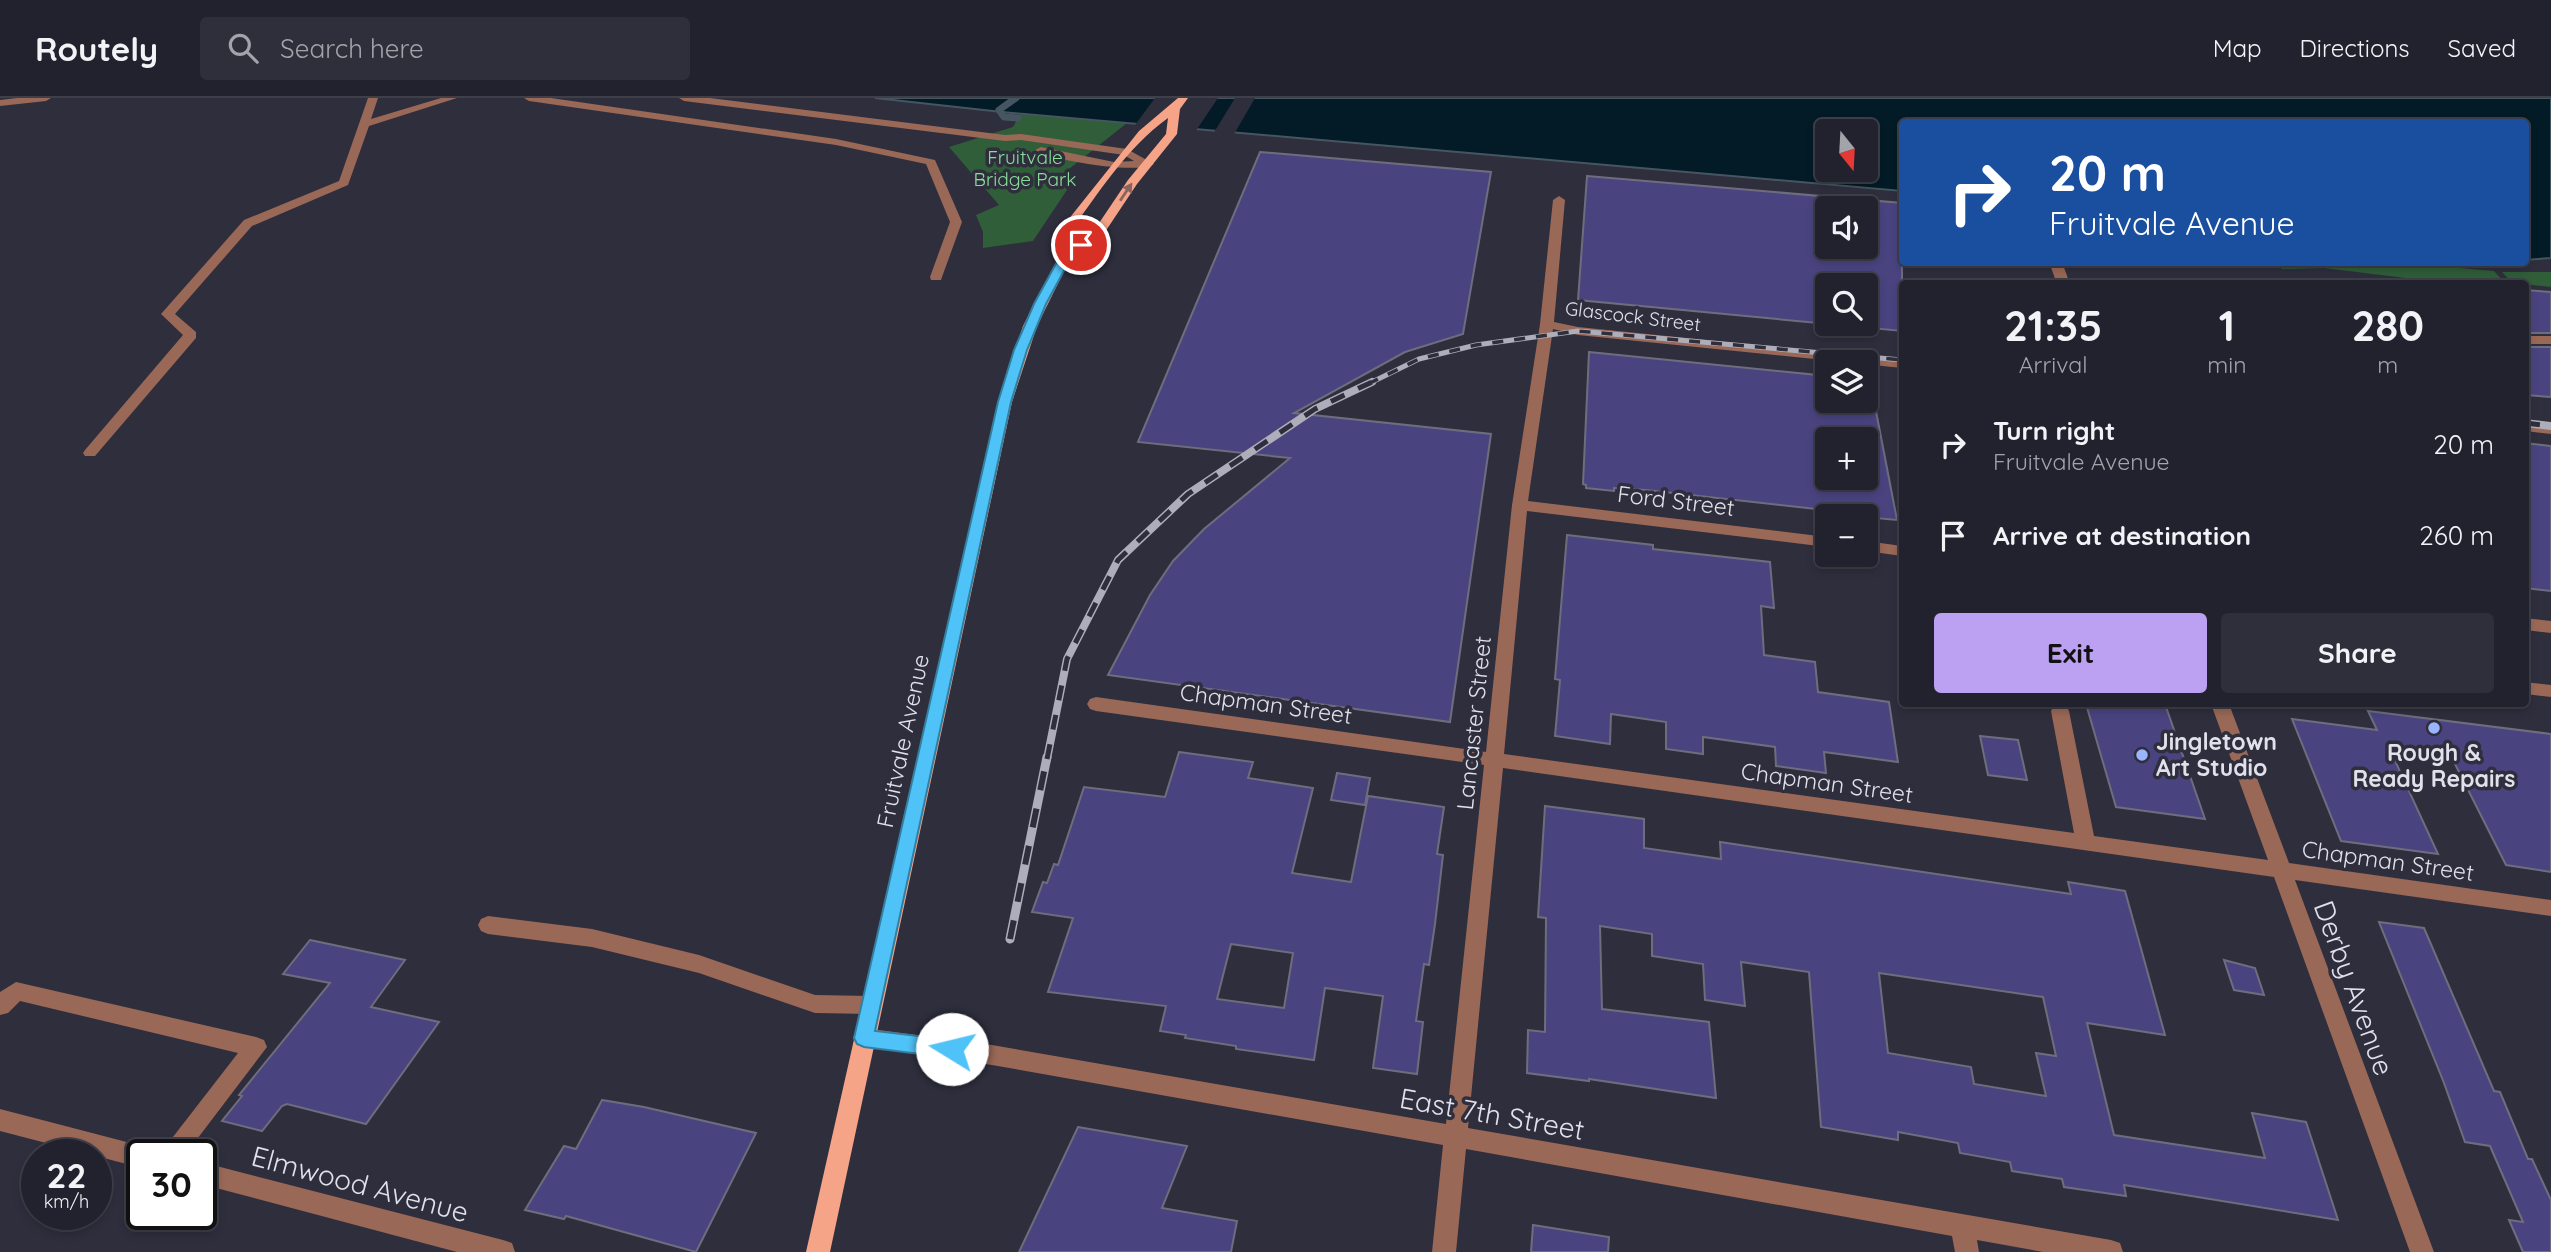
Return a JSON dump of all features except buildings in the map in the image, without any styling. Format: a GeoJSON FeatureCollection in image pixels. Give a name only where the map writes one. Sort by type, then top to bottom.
{"type":"FeatureCollection","features":[{"type":"Feature","properties":{"kind":"main road","name":"Fruitvale Avenue"},"geometry":{"type":"LineString","coordinates":[[1068,251],[1062,235],[1114,165],[1146,130],[1175,110],[1183,98]]}},
{"type":"Feature","properties":{"kind":"main road","name":"Fruitvale Avenue"},"geometry":{"type":"LineString","coordinates":[[818,1252],[1005,402],[1030,326],[1068,251],[1095,238],[1132,182],[1171,134],[1175,110]]}},
{"type":"Feature","properties":{"kind":"street"},"geometry":{"type":"LineString","coordinates":[[0,103],[46,98]]}},
{"type":"Feature","properties":{"kind":"street"},"geometry":{"type":"LineString","coordinates":[[90,453],[191,335],[167,314],[248,223],[344,183],[373,98]]}},
{"type":"Feature","properties":{"kind":"street"},"geometry":{"type":"LineString","coordinates":[[365,124],[452,98]]}},
{"type":"Feature","properties":{"kind":"street"},"geometry":{"type":"LineString","coordinates":[[529,98],[836,142],[931,162],[956,222],[936,277]]}},
{"type":"Feature","properties":{"kind":"street"},"geometry":{"type":"LineString","coordinates":[[684,98],[1127,152],[1148,164]]}},
{"type":"Feature","properties":{"kind":"street"},"geometry":{"type":"LineString","coordinates":[[1005,138],[1019,146],[1114,165],[1148,164]]}},
{"type":"Feature","properties":{"kind":"street","name":"Lancaster Street"},"geometry":{"type":"LineString","coordinates":[[1444,1252],[1521,505],[1547,324],[1559,200]]}},
{"type":"Feature","properties":{"kind":"street","name":"Glascock Street"},"geometry":{"type":"LineString","coordinates":[[1547,324],[1626,329],[1899,356]]}},
{"type":"Feature","properties":{"kind":"street","name":"Glascock Street"},"geometry":{"type":"LineString","coordinates":[[1547,324],[1578,331],[1899,364]]}},
{"type":"Feature","properties":{"kind":"street"},"geometry":{"type":"LineString","coordinates":[[2529,340],[2551,340]]}},
{"type":"Feature","properties":{"kind":"street"},"geometry":{"type":"LineString","coordinates":[[2529,419],[2551,421]]}},
{"type":"Feature","properties":{"kind":"street"},"geometry":{"type":"LineString","coordinates":[[2529,427],[2551,430]]}},
{"type":"Feature","properties":{"kind":"street","name":"Ford Street"},"geometry":{"type":"LineString","coordinates":[[1521,505],[1815,541]]}},
{"type":"Feature","properties":{"kind":"street"},"geometry":{"type":"LineString","coordinates":[[1878,548],[1899,551]]}},
{"type":"Feature","properties":{"kind":"street"},"geometry":{"type":"LineString","coordinates":[[2529,624],[2551,627]]}},
{"type":"Feature","properties":{"kind":"street"},"geometry":{"type":"LineString","coordinates":[[2529,688],[2551,691]]}},
{"type":"Feature","properties":{"kind":"street","name":"Chapman Street"},"geometry":{"type":"LineString","coordinates":[[1096,704],[2551,908]]}},
{"type":"Feature","properties":{"kind":"street","name":"Derby Avenue"},"geometry":{"type":"LineString","coordinates":[[2221,707],[2422,1252]]}},
{"type":"Feature","properties":{"kind":"street"},"geometry":{"type":"LineString","coordinates":[[2060,712],[2087,844]]}},
{"type":"Feature","properties":{"kind":"street"},"geometry":{"type":"LineString","coordinates":[[488,925],[592,938],[699,964],[815,1004],[871,1005]]}},
{"type":"Feature","properties":{"kind":"street"},"geometry":{"type":"LineString","coordinates":[[0,1006],[16,991],[256,1047],[184,1139]]}},
{"type":"Feature","properties":{"kind":"street","name":"East 7th Street"},"geometry":{"type":"LineString","coordinates":[[864,1038],[956,1049],[2110,1252]]}},
{"type":"Feature","properties":{"kind":"street"},"geometry":{"type":"LineString","coordinates":[[0,1120],[126,1153]]}},
{"type":"Feature","properties":{"kind":"street","name":"Elmwood Avenue"},"geometry":{"type":"LineString","coordinates":[[217,1177],[503,1252]]}},
{"type":"Feature","properties":{"kind":"street"},"geometry":{"type":"LineString","coordinates":[[1964,1226],[1967,1252]]}},
{"type":"Feature","properties":{"kind":"green space","name":"Fruitvale Bridge Park"},"geometry":{"type":"Polygon","coordinates":[[[1020,114],[1127,123],[1069,169],[1075,178],[1033,241],[983,248],[983,232],[976,215],[999,205],[949,147],[1013,127],[1020,114]]]}},
{"type":"Feature","properties":{"kind":"green space"},"geometry":{"type":"Polygon","coordinates":[[[2280,266],[2436,266],[2494,271],[2502,280],[2422,280],[2324,268],[2282,269],[2280,266]]]}},
{"type":"Feature","properties":{"kind":"green space"},"geometry":{"type":"Polygon","coordinates":[[[2502,272],[2551,272],[2551,287],[2529,285],[2529,280],[2509,280],[2502,272]]]}},
{"type":"Feature","properties":{"kind":"water"},"geometry":{"type":"Polygon","coordinates":[[[875,98],[2551,98],[2551,258],[2529,260],[2529,119],[1899,119],[1899,191],[1002,112],[875,98]]]}},
{"type":"Feature","properties":{"kind":"pier"},"geometry":{"type":"Polygon","coordinates":[[[1155,98],[1218,98],[1195,132],[1135,125],[1155,98]]]}},
{"type":"Feature","properties":{"kind":"pier"},"geometry":{"type":"Polygon","coordinates":[[[1235,98],[1255,98],[1233,136],[1213,134],[1235,98]]]}},
{"type":"Feature","properties":{"kind":"waterway"},"geometry":{"type":"LineString","coordinates":[[1016,98],[999,110],[1004,117],[1018,118]]}},
{"type":"Feature","properties":{"kind":"railway"},"geometry":{"type":"LineString","coordinates":[[1368,384],[1419,359],[1476,345],[1578,331],[1899,360]]}},
{"type":"Feature","properties":{"kind":"railway"},"geometry":{"type":"LineString","coordinates":[[1047,759],[1067,659],[1118,560],[1188,494],[1315,409],[1372,382]]}},
{"type":"Feature","properties":{"kind":"railway"},"geometry":{"type":"LineString","coordinates":[[2529,423],[2551,426]]}},
{"type":"Feature","properties":{"kind":"railway"},"geometry":{"type":"LineString","coordinates":[[1010,939],[1047,757]]}},
{"type":"Feature","properties":{"kind":"place","name":"Rough & Ready Repairs"},"geometry":{"type":"Point","coordinates":[2434,728]}},
{"type":"Feature","properties":{"kind":"place","name":"Jingletown Art Studio"},"geometry":{"type":"Point","coordinates":[2142,755]}},
{"type":"Feature","properties":{"kind":"route"},"geometry":{"type":"LineString","coordinates":[[952,1049],[864,1038],[1005,402],[1020,350],[1040,304],[1068,251],[1081,245]]}}]}
